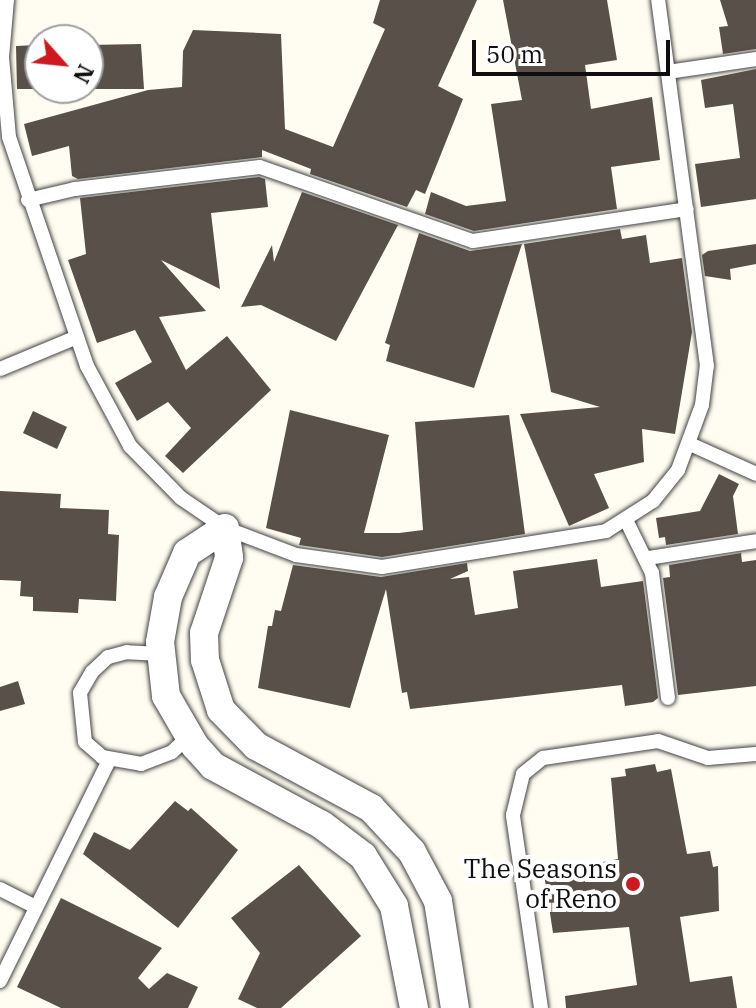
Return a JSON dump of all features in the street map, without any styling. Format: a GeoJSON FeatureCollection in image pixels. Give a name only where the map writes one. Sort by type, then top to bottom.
{"type":"FeatureCollection","features":[{"type":"Feature","properties":{"kind":"street"},"geometry":{"type":"LineString","coordinates":[[414,1008],[394,906],[363,856],[322,825],[235,782],[188,737],[166,696],[161,654],[168,597],[187,553],[225,528],[229,558],[204,633],[205,660],[221,710],[256,746],[371,808],[412,852],[438,901],[455,1008]]}},
{"type":"Feature","properties":{"kind":"lane"},"geometry":{"type":"LineString","coordinates":[[7,0],[2,107],[28,200],[77,337],[130,446],[181,498],[225,528],[296,555],[382,567],[572,541],[626,520],[653,501],[678,470],[690,444],[707,366],[658,0]]}},
{"type":"Feature","properties":{"kind":"lane"},"geometry":{"type":"LineString","coordinates":[[668,72],[756,59]]}},
{"type":"Feature","properties":{"kind":"lane"},"geometry":{"type":"LineString","coordinates":[[28,200],[75,189],[260,167],[473,241],[687,209]]}},
{"type":"Feature","properties":{"kind":"lane"},"geometry":{"type":"LineString","coordinates":[[0,369],[77,337]]}},
{"type":"Feature","properties":{"kind":"lane"},"geometry":{"type":"LineString","coordinates":[[690,444],[756,474]]}},
{"type":"Feature","properties":{"kind":"lane"},"geometry":{"type":"LineString","coordinates":[[626,520],[648,558],[668,698]]}},
{"type":"Feature","properties":{"kind":"lane"},"geometry":{"type":"LineString","coordinates":[[648,558],[756,541]]}},
{"type":"Feature","properties":{"kind":"lane"},"geometry":{"type":"LineString","coordinates":[[161,654],[108,657],[80,693],[85,742],[109,760],[141,764],[172,752],[188,737]]}},
{"type":"Feature","properties":{"kind":"lane"},"geometry":{"type":"LineString","coordinates":[[541,1008],[513,815],[523,774],[543,758],[658,741],[708,758],[756,754]]}},
{"type":"Feature","properties":{"kind":"lane"},"geometry":{"type":"LineString","coordinates":[[0,981],[109,760]]}},
{"type":"Feature","properties":{"kind":"lane"},"geometry":{"type":"LineString","coordinates":[[0,889],[36,907]]}},
{"type":"Feature","properties":{"kind":"building"},"geometry":{"type":"Polygon","coordinates":[[[380,0],[477,0],[438,86],[463,99],[425,194],[416,190],[407,207],[310,174],[311,169],[262,150],[262,157],[78,179],[72,176],[69,146],[32,156],[24,124],[148,90],[182,87],[183,51],[193,30],[281,34],[285,129],[333,147],[385,29],[373,23],[380,0]]]}},
{"type":"Feature","properties":{"kind":"building"},"geometry":{"type":"Polygon","coordinates":[[[503,0],[607,0],[617,60],[585,65],[591,109],[652,97],[660,160],[611,167],[617,209],[474,231],[425,214],[431,192],[466,206],[506,201],[491,104],[522,100],[503,0]]]}},
{"type":"Feature","properties":{"kind":"building"},"geometry":{"type":"Polygon","coordinates":[[[720,0],[756,0],[756,49],[723,54],[719,27],[728,26],[720,0]]]}},
{"type":"Feature","properties":{"kind":"building"},"geometry":{"type":"Polygon","coordinates":[[[141,44],[144,89],[104,89],[104,45],[141,44]]]}},
{"type":"Feature","properties":{"kind":"building"},"geometry":{"type":"Polygon","coordinates":[[[16,46],[24,46],[24,89],[17,89],[16,46]]]}},
{"type":"Feature","properties":{"kind":"building"},"geometry":{"type":"Polygon","coordinates":[[[756,69],[756,199],[701,207],[695,164],[740,158],[733,104],[705,108],[701,80],[756,69]]]}},
{"type":"Feature","properties":{"kind":"building"},"geometry":{"type":"Polygon","coordinates":[[[259,177],[265,179],[268,207],[211,213],[220,289],[161,260],[206,311],[159,317],[186,370],[227,336],[271,390],[183,473],[165,456],[191,428],[168,402],[137,421],[115,383],[152,362],[135,330],[97,343],[68,260],[86,254],[80,198],[259,177]]]}},
{"type":"Feature","properties":{"kind":"building"},"geometry":{"type":"Polygon","coordinates":[[[302,192],[398,225],[336,341],[261,305],[241,307],[272,245],[274,262],[302,192]]]}},
{"type":"Feature","properties":{"kind":"building"},"geometry":{"type":"Polygon","coordinates":[[[620,229],[622,239],[646,235],[650,263],[682,258],[692,332],[675,434],[642,429],[644,462],[594,474],[609,508],[569,526],[520,414],[600,407],[551,392],[524,244],[620,229]]]}},
{"type":"Feature","properties":{"kind":"building"},"geometry":{"type":"Polygon","coordinates":[[[419,233],[470,251],[522,244],[474,388],[386,361],[390,345],[385,343],[419,233]]]}},
{"type":"Feature","properties":{"kind":"building"},"geometry":{"type":"Polygon","coordinates":[[[756,244],[756,264],[730,269],[731,280],[705,276],[702,255],[708,251],[756,244]]]}},
{"type":"Feature","properties":{"kind":"building"},"geometry":{"type":"Polygon","coordinates":[[[290,410],[389,435],[364,533],[423,530],[415,422],[509,415],[525,534],[382,557],[299,545],[301,538],[266,528],[290,410]]]}},
{"type":"Feature","properties":{"kind":"building"},"geometry":{"type":"Polygon","coordinates":[[[33,411],[67,427],[57,449],[23,433],[33,411]]]}},
{"type":"Feature","properties":{"kind":"building"},"geometry":{"type":"Polygon","coordinates":[[[719,474],[739,484],[733,496],[738,534],[666,545],[665,537],[659,538],[656,518],[700,511],[719,474]]]}},
{"type":"Feature","properties":{"kind":"building"},"geometry":{"type":"Polygon","coordinates":[[[0,491],[61,494],[60,508],[109,510],[108,534],[119,535],[116,601],[79,599],[78,613],[33,611],[33,597],[20,596],[21,581],[0,580],[0,491]]]}},
{"type":"Feature","properties":{"kind":"building"},"geometry":{"type":"Polygon","coordinates":[[[741,553],[742,562],[756,560],[756,686],[678,695],[663,578],[670,577],[669,565],[741,553]]]}},
{"type":"Feature","properties":{"kind":"building"},"geometry":{"type":"Polygon","coordinates":[[[597,559],[601,587],[643,581],[658,698],[653,702],[625,706],[622,685],[410,709],[407,692],[402,693],[386,589],[350,708],[258,688],[268,626],[272,626],[275,610],[281,611],[293,565],[381,577],[467,563],[468,571],[450,579],[469,577],[475,615],[518,608],[513,571],[597,559]]]}},
{"type":"Feature","properties":{"kind":"building"},"geometry":{"type":"Polygon","coordinates":[[[18,681],[25,704],[0,711],[0,687],[18,681]]]}},
{"type":"Feature","properties":{"kind":"building","name":"The Seasons of Reno"},"geometry":{"type":"Polygon","coordinates":[[[655,764],[657,772],[671,769],[687,854],[710,851],[713,867],[718,866],[719,911],[680,917],[690,982],[732,976],[737,1008],[566,1008],[565,996],[637,985],[629,927],[553,933],[544,874],[618,859],[611,778],[626,776],[625,769],[655,764]]]}},
{"type":"Feature","properties":{"kind":"building"},"geometry":{"type":"Polygon","coordinates":[[[175,801],[188,811],[191,808],[238,850],[178,928],[83,854],[94,832],[130,850],[175,801]]]}},
{"type":"Feature","properties":{"kind":"building"},"geometry":{"type":"Polygon","coordinates":[[[299,865],[361,936],[281,1008],[257,1008],[238,999],[260,953],[231,918],[299,865]]]}},
{"type":"Feature","properties":{"kind":"building"},"geometry":{"type":"Polygon","coordinates":[[[61,898],[162,948],[138,978],[149,989],[167,973],[198,987],[188,1008],[61,1008],[17,987],[61,898]]]}},
{"type":"Feature","properties":{"kind":"place","name":"The Seasons of Reno"},"geometry":{"type":"Point","coordinates":[633,884]}}]}
